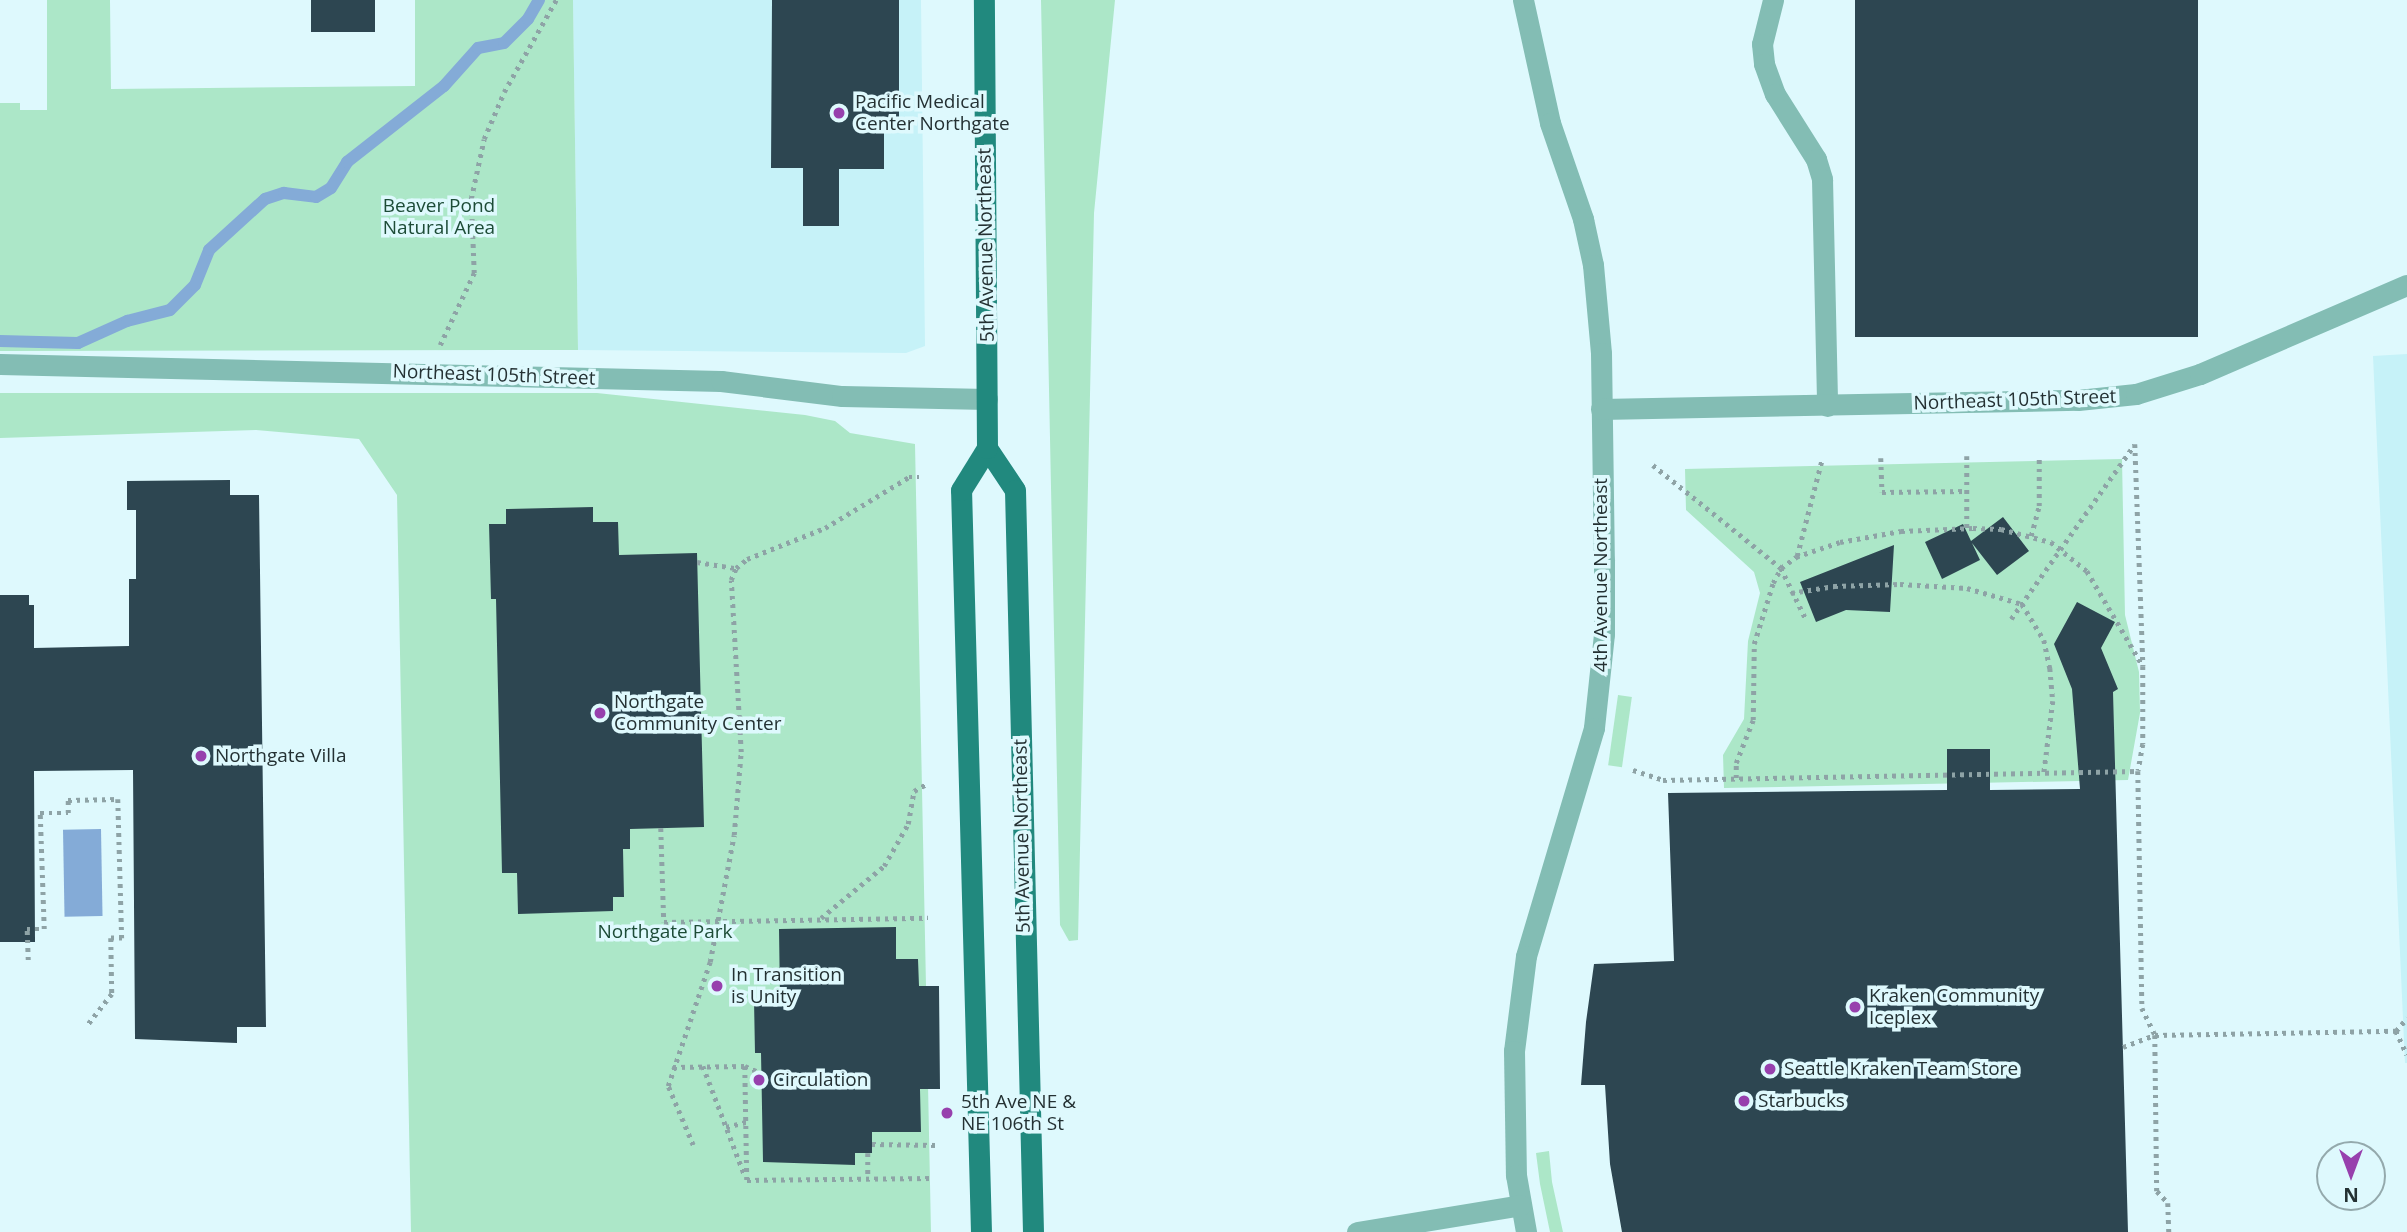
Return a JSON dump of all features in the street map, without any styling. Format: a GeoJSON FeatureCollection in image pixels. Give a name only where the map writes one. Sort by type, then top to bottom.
{"type":"FeatureCollection","features":[{"type":"Feature","properties":{"kind":"main road","name":"5th Avenue Northeast"},"geometry":{"type":"LineString","coordinates":[[984,0],[987,448],[1015,490],[1033,1232]]}},
{"type":"Feature","properties":{"kind":"main road"},"geometry":{"type":"LineString","coordinates":[[981,1232],[961,490],[987,448]]}},
{"type":"Feature","properties":{"kind":"street","name":"4th Avenue Northeast"},"geometry":{"type":"LineString","coordinates":[[1523,0],[1550,123],[1580,207],[1593,265],[1601,409],[1600,684],[1583,778],[1536,916],[1521,989],[1514,1051],[1521,1205],[1526,1232]]}},
{"type":"Feature","properties":{"kind":"street"},"geometry":{"type":"LineString","coordinates":[[1773,0],[1762,44],[1764,64],[1774,93],[1816,159],[1822,179],[1827,406]]}},
{"type":"Feature","properties":{"kind":"street","name":"Northeast 105th Street"},"geometry":{"type":"LineString","coordinates":[[1601,409],[2078,400],[2136,394],[2200,374],[2407,285]]}},
{"type":"Feature","properties":{"kind":"street","name":"Northeast 105th Street"},"geometry":{"type":"LineString","coordinates":[[0,364],[720,381],[842,396],[987,399]]}},
{"type":"Feature","properties":{"kind":"street"},"geometry":{"type":"LineString","coordinates":[[1357,1232],[1521,1205]]}},
{"type":"Feature","properties":{"kind":"path"},"geometry":{"type":"LineString","coordinates":[[437,356],[474,274],[471,199],[484,139],[504,92],[556,0]]}},
{"type":"Feature","properties":{"kind":"path"},"geometry":{"type":"LineString","coordinates":[[2011,618],[2135,444],[2143,666],[2143,744],[2138,771],[2142,1008],[2155,1035],[2157,1191],[2168,1203],[2169,1232]]}},
{"type":"Feature","properties":{"kind":"path"},"geometry":{"type":"LineString","coordinates":[[2031,536],[2039,506],[2039,455]]}},
{"type":"Feature","properties":{"kind":"path"},"geometry":{"type":"LineString","coordinates":[[1967,456],[1967,528]]}},
{"type":"Feature","properties":{"kind":"path"},"geometry":{"type":"LineString","coordinates":[[1881,458],[1882,492],[1967,491]]}},
{"type":"Feature","properties":{"kind":"path"},"geometry":{"type":"LineString","coordinates":[[1796,557],[1822,459]]}},
{"type":"Feature","properties":{"kind":"path"},"geometry":{"type":"LineString","coordinates":[[1653,465],[1781,568],[1806,619]]}},
{"type":"Feature","properties":{"kind":"path"},"geometry":{"type":"LineString","coordinates":[[697,562],[736,568],[857,513],[909,477],[919,477]]}},
{"type":"Feature","properties":{"kind":"path"},"geometry":{"type":"LineString","coordinates":[[1736,778],[1736,763],[1753,720],[1754,644],[1781,568],[1796,557],[1873,535],[1967,528],[2031,536],[2061,549],[2087,571],[2143,666]]}},
{"type":"Feature","properties":{"kind":"path"},"geometry":{"type":"LineString","coordinates":[[693,1145],[668,1086],[720,921],[739,795],[739,690],[730,592],[736,568]]}},
{"type":"Feature","properties":{"kind":"path"},"geometry":{"type":"LineString","coordinates":[[1791,593],[1834,586],[1900,584],[1966,587],[2022,604],[2044,640],[2050,667],[2053,701],[2044,773]]}},
{"type":"Feature","properties":{"kind":"path"},"geometry":{"type":"LineString","coordinates":[[1633,770],[1663,780],[2138,771]]}},
{"type":"Feature","properties":{"kind":"path"},"geometry":{"type":"LineString","coordinates":[[821,919],[884,866],[908,824],[914,791],[925,785]]}},
{"type":"Feature","properties":{"kind":"path"},"geometry":{"type":"LineString","coordinates":[[28,960],[27,929],[44,929],[40,813],[68,813],[68,800],[118,799],[122,938],[111,938],[112,994],[87,1026]]}},
{"type":"Feature","properties":{"kind":"path"},"geometry":{"type":"LineString","coordinates":[[661,828],[664,922],[928,918]]}},
{"type":"Feature","properties":{"kind":"path"},"geometry":{"type":"LineString","coordinates":[[2123,1047],[2155,1035],[2396,1031],[2407,1018]]}},
{"type":"Feature","properties":{"kind":"path"},"geometry":{"type":"LineString","coordinates":[[2396,1031],[2407,1055]]}},
{"type":"Feature","properties":{"kind":"path"},"geometry":{"type":"LineString","coordinates":[[703,1066],[747,1180]]}},
{"type":"Feature","properties":{"kind":"path"},"geometry":{"type":"LineString","coordinates":[[674,1067],[745,1066],[761,1073]]}},
{"type":"Feature","properties":{"kind":"path"},"geometry":{"type":"LineString","coordinates":[[745,1066],[747,1180]]}},
{"type":"Feature","properties":{"kind":"path"},"geometry":{"type":"LineString","coordinates":[[726,1127],[746,1122]]}},
{"type":"Feature","properties":{"kind":"path"},"geometry":{"type":"LineString","coordinates":[[872,1144],[936,1145]]}},
{"type":"Feature","properties":{"kind":"path"},"geometry":{"type":"LineString","coordinates":[[868,1153],[868,1178]]}},
{"type":"Feature","properties":{"kind":"path"},"geometry":{"type":"LineString","coordinates":[[747,1180],[933,1178]]}},
{"type":"Feature","properties":{"kind":"shaded area"},"geometry":{"type":"Polygon","coordinates":[[[573,0],[921,0],[925,346],[906,353],[578,350],[573,0]]]}},
{"type":"Feature","properties":{"kind":"shaded area"},"geometry":{"type":"Polygon","coordinates":[[[2407,354],[2407,1063],[2405,1063],[2373,356],[2407,354]]]}},
{"type":"Feature","properties":{"kind":"green space","name":"Beaver Pond Natural Area"},"geometry":{"type":"Polygon","coordinates":[[[47,0],[110,0],[111,89],[415,86],[415,0],[573,0],[578,350],[0,351],[0,103],[20,103],[20,110],[47,110],[47,0]]]}},
{"type":"Feature","properties":{"kind":"green space"},"geometry":{"type":"Polygon","coordinates":[[[1041,0],[1115,0],[1094,213],[1078,940],[1069,941],[1060,925],[1041,0]]]}},
{"type":"Feature","properties":{"kind":"green space","name":"Northgate Park"},"geometry":{"type":"Polygon","coordinates":[[[0,393],[597,393],[805,415],[835,421],[850,433],[915,444],[931,1232],[411,1232],[397,495],[359,439],[256,430],[0,438],[0,393]]]}},
{"type":"Feature","properties":{"kind":"green space"},"geometry":{"type":"Polygon","coordinates":[[[2122,459],[2125,615],[2139,672],[2140,713],[2128,780],[1724,788],[1723,755],[1744,719],[1748,641],[1760,593],[1754,572],[1686,510],[1685,469],[2122,459]]]}},
{"type":"Feature","properties":{"kind":"green space"},"geometry":{"type":"Polygon","coordinates":[[[1618,695],[1632,697],[1622,767],[1608,765],[1618,695]]]}},
{"type":"Feature","properties":{"kind":"green space"},"geometry":{"type":"Polygon","coordinates":[[[1549,1151],[1552,1182],[1563,1232],[1550,1232],[1540,1184],[1536,1153],[1549,1151]]]}},
{"type":"Feature","properties":{"kind":"water"},"geometry":{"type":"Polygon","coordinates":[[[101,829],[103,916],[65,917],[63,830],[101,829]]]}},
{"type":"Feature","properties":{"kind":"building"},"geometry":{"type":"Polygon","coordinates":[[[311,0],[375,0],[375,32],[311,32],[311,0]]]}},
{"type":"Feature","properties":{"kind":"building","name":"Pacific Medical Center Northgate"},"geometry":{"type":"Polygon","coordinates":[[[772,0],[899,0],[899,127],[884,127],[884,169],[839,169],[839,226],[803,226],[803,168],[771,168],[772,0]]]}},
{"type":"Feature","properties":{"kind":"building"},"geometry":{"type":"Polygon","coordinates":[[[1855,0],[2198,0],[2198,337],[1855,337],[1855,0]]]}},
{"type":"Feature","properties":{"kind":"building","name":"Northgate Villa"},"geometry":{"type":"Polygon","coordinates":[[[230,480],[230,495],[259,495],[266,1027],[237,1027],[237,1043],[135,1039],[133,770],[34,771],[35,942],[0,942],[0,595],[29,595],[29,605],[34,605],[34,648],[129,646],[129,579],[136,579],[136,510],[127,510],[127,481],[230,480]]]}},
{"type":"Feature","properties":{"kind":"building","name":"Northgate Community Center"},"geometry":{"type":"Polygon","coordinates":[[[593,507],[593,522],[618,522],[619,555],[697,553],[704,827],[630,829],[630,849],[623,849],[624,897],[613,897],[613,911],[518,914],[517,873],[502,873],[496,599],[491,599],[489,524],[506,524],[506,509],[593,507]]]}},
{"type":"Feature","properties":{"kind":"building"},"geometry":{"type":"Polygon","coordinates":[[[2003,517],[2029,551],[1997,575],[1972,543],[1980,560],[1942,579],[1925,542],[1963,524],[1971,541],[2003,517]]]}},
{"type":"Feature","properties":{"kind":"building"},"geometry":{"type":"Polygon","coordinates":[[[1894,545],[1890,612],[1846,610],[1816,622],[1800,582],[1894,545]]]}},
{"type":"Feature","properties":{"kind":"building","name":"Kraken Community Iceplex"},"geometry":{"type":"Polygon","coordinates":[[[2077,602],[2115,622],[2101,648],[2118,689],[2113,692],[2128,1232],[1622,1232],[1610,1164],[1605,1085],[1581,1085],[1586,1022],[1594,964],[1674,961],[1668,793],[1947,790],[1947,749],[1990,749],[1990,790],[2080,789],[2072,689],[2054,644],[2077,602]]]}},
{"type":"Feature","properties":{"kind":"building"},"geometry":{"type":"Polygon","coordinates":[[[896,927],[896,959],[918,959],[919,986],[939,986],[940,1089],[920,1089],[921,1132],[872,1132],[872,1153],[855,1153],[855,1165],[763,1162],[761,1053],[755,1053],[754,1000],[780,999],[779,929],[896,927]]]}},
{"type":"Feature","properties":{"kind":"waterway"},"geometry":{"type":"LineString","coordinates":[[0,341],[78,343],[127,321],[170,310],[195,285],[209,250],[265,199],[284,193],[316,197],[331,188],[347,162],[444,86],[478,48],[504,43],[528,19],[539,0]]}},
{"type":"Feature","properties":{"kind":"place","name":"Pacific Medical Center Northgate"},"geometry":{"type":"Point","coordinates":[839,113]}},
{"type":"Feature","properties":{"kind":"place","name":"Northgate Community Center"},"geometry":{"type":"Point","coordinates":[600,713]}},
{"type":"Feature","properties":{"kind":"place","name":"Northgate Villa"},"geometry":{"type":"Point","coordinates":[201,756]}},
{"type":"Feature","properties":{"kind":"place","name":"In Transition is Unity"},"geometry":{"type":"Point","coordinates":[717,986]}},
{"type":"Feature","properties":{"kind":"place","name":"Kraken Community Iceplex"},"geometry":{"type":"Point","coordinates":[1855,1007]}},
{"type":"Feature","properties":{"kind":"place","name":"Seattle Kraken Team Store"},"geometry":{"type":"Point","coordinates":[1770,1069]}},
{"type":"Feature","properties":{"kind":"place","name":"Circulation"},"geometry":{"type":"Point","coordinates":[759,1080]}},
{"type":"Feature","properties":{"kind":"place","name":"Starbucks"},"geometry":{"type":"Point","coordinates":[1744,1101]}},
{"type":"Feature","properties":{"kind":"place","name":"5th Ave NE & NE 106th St"},"geometry":{"type":"Point","coordinates":[947,1113]}}]}
